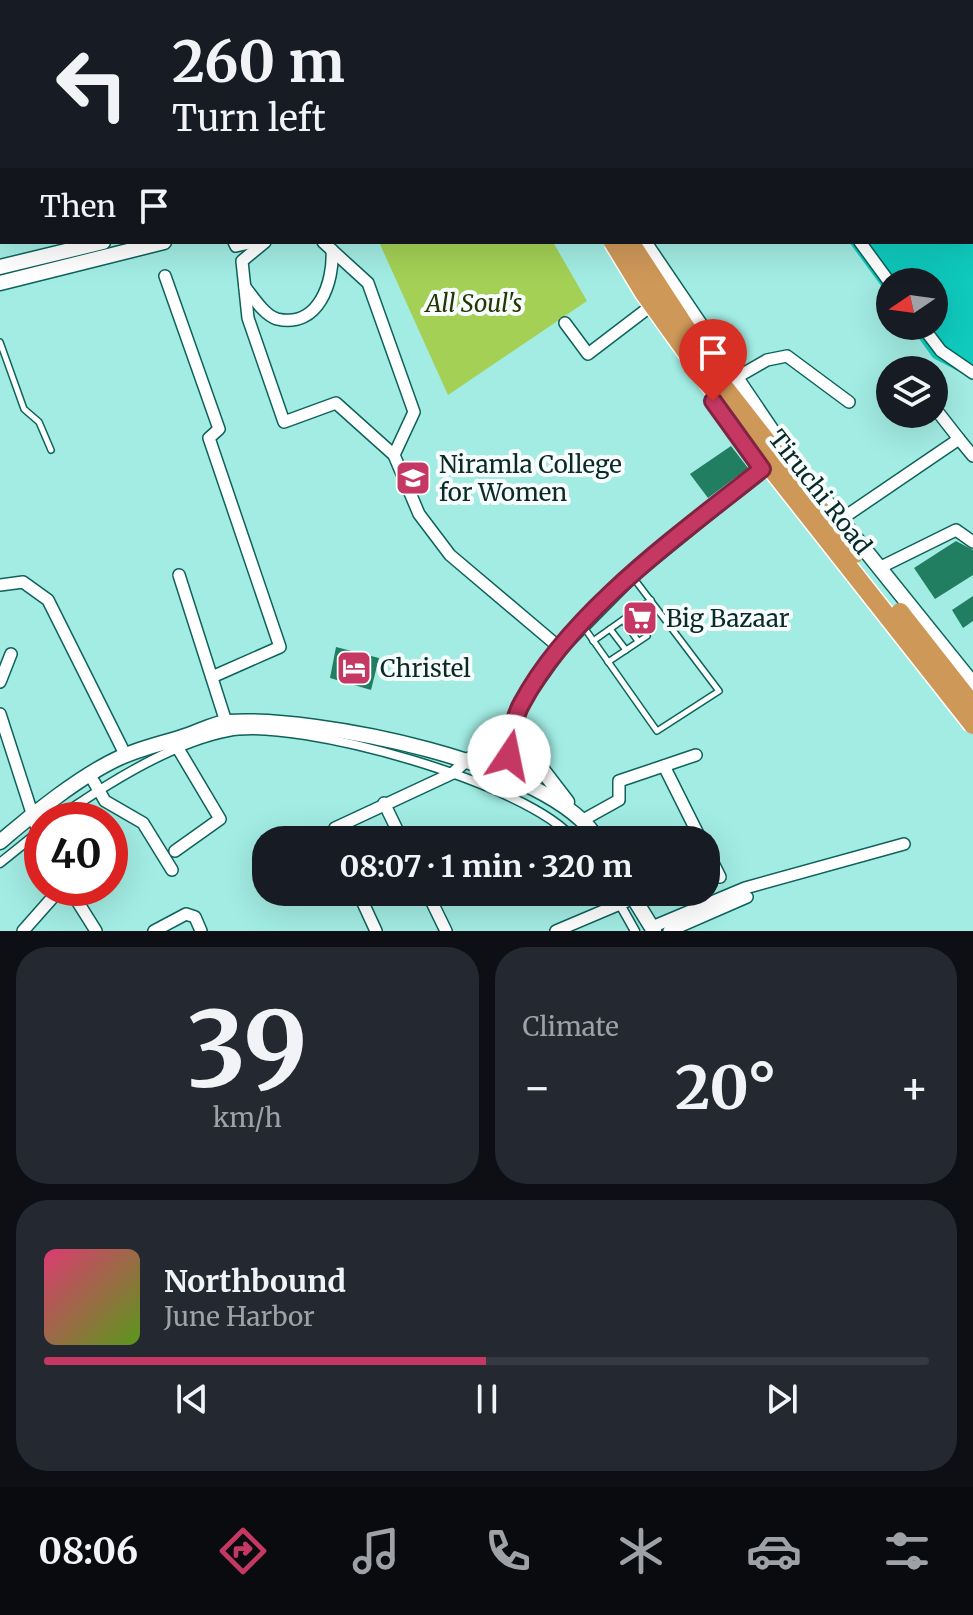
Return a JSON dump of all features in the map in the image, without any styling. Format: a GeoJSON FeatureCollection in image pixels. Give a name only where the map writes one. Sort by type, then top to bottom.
{"type":"FeatureCollection","features":[{"type":"Feature","properties":{"kind":"highway","name":"Tiruchi Road"},"geometry":{"type":"LineString","coordinates":[[614,244],[637,282],[747,438],[973,725]]}},
{"type":"Feature","properties":{"kind":"highway","name":"Tiruchi Road"},"geometry":{"type":"LineString","coordinates":[[631,244],[725,388],[973,705]]}},
{"type":"Feature","properties":{"kind":"street"},"geometry":{"type":"LineString","coordinates":[[0,283],[156,244]]}},
{"type":"Feature","properties":{"kind":"street"},"geometry":{"type":"LineString","coordinates":[[263,244],[242,261],[248,318],[284,422],[336,403],[394,455],[419,514],[450,555],[560,648]]}},
{"type":"Feature","properties":{"kind":"street"},"geometry":{"type":"LineString","coordinates":[[606,244],[647,309],[762,469],[973,738]]}},
{"type":"Feature","properties":{"kind":"street","name":"Tiruchi Road"},"geometry":{"type":"LineString","coordinates":[[645,244],[734,379],[840,520],[973,686]]}},
{"type":"Feature","properties":{"kind":"street"},"geometry":{"type":"LineString","coordinates":[[861,244],[879,268]]}},
{"type":"Feature","properties":{"kind":"street"},"geometry":{"type":"LineString","coordinates":[[0,267],[69,246]]}},
{"type":"Feature","properties":{"kind":"street"},"geometry":{"type":"LineString","coordinates":[[245,287],[267,313],[278,319],[297,317],[316,308],[328,290],[333,268],[327,246]]}},
{"type":"Feature","properties":{"kind":"street"},"geometry":{"type":"LineString","coordinates":[[327,246],[368,283],[414,412],[394,455]]}},
{"type":"Feature","properties":{"kind":"street"},"geometry":{"type":"LineString","coordinates":[[165,276],[219,429],[209,438],[280,647],[212,677]]}},
{"type":"Feature","properties":{"kind":"street"},"geometry":{"type":"LineString","coordinates":[[565,323],[588,354],[647,309]]}},
{"type":"Feature","properties":{"kind":"street"},"geometry":{"type":"LineString","coordinates":[[933,340],[941,351],[973,373]]}},
{"type":"Feature","properties":{"kind":"street"},"geometry":{"type":"LineString","coordinates":[[734,379],[767,360],[787,356],[849,402]]}},
{"type":"Feature","properties":{"kind":"street"},"geometry":{"type":"LineString","coordinates":[[948,425],[973,456]]}},
{"type":"Feature","properties":{"kind":"street"},"geometry":{"type":"LineString","coordinates":[[840,520],[959,439]]}},
{"type":"Feature","properties":{"kind":"street"},"geometry":{"type":"LineString","coordinates":[[515,780],[509,766],[520,705],[560,648],[632,575],[762,469]]}},
{"type":"Feature","properties":{"kind":"street"},"geometry":{"type":"LineString","coordinates":[[879,568],[956,530],[973,542]]}},
{"type":"Feature","properties":{"kind":"street"},"geometry":{"type":"LineString","coordinates":[[179,575],[226,722]]}},
{"type":"Feature","properties":{"kind":"street"},"geometry":{"type":"LineString","coordinates":[[0,585],[23,582],[48,600],[126,756]]}},
{"type":"Feature","properties":{"kind":"street"},"geometry":{"type":"LineString","coordinates":[[0,682],[11,654]]}},
{"type":"Feature","properties":{"kind":"street"},"geometry":{"type":"LineString","coordinates":[[949,708],[973,686]]}},
{"type":"Feature","properties":{"kind":"street"},"geometry":{"type":"LineString","coordinates":[[0,714],[30,802]]}},
{"type":"Feature","properties":{"kind":"street"},"geometry":{"type":"LineString","coordinates":[[81,802],[176,744],[226,722],[362,732],[466,761],[515,780],[579,816]]}},
{"type":"Feature","properties":{"kind":"street"},"geometry":{"type":"LineString","coordinates":[[339,826],[453,773],[466,761],[491,753],[514,727]]}},
{"type":"Feature","properties":{"kind":"street"},"geometry":{"type":"LineString","coordinates":[[514,727],[524,746],[587,826]]}},
{"type":"Feature","properties":{"kind":"street"},"geometry":{"type":"LineString","coordinates":[[52,802],[126,756],[233,731],[298,734],[366,747],[453,773],[563,826]]}},
{"type":"Feature","properties":{"kind":"street"},"geometry":{"type":"LineString","coordinates":[[175,851],[220,819],[176,744]]}},
{"type":"Feature","properties":{"kind":"street"},"geometry":{"type":"LineString","coordinates":[[579,816],[619,800],[619,781],[696,755]]}},
{"type":"Feature","properties":{"kind":"street"},"geometry":{"type":"LineString","coordinates":[[664,766],[694,826]]}},
{"type":"Feature","properties":{"kind":"street"},"geometry":{"type":"LineString","coordinates":[[91,777],[105,801],[143,823],[172,870]]}},
{"type":"Feature","properties":{"kind":"street"},"geometry":{"type":"LineString","coordinates":[[384,803],[395,826]]}},
{"type":"Feature","properties":{"kind":"street"},"geometry":{"type":"LineString","coordinates":[[0,842],[24,822]]}},
{"type":"Feature","properties":{"kind":"street"},"geometry":{"type":"LineString","coordinates":[[634,906],[653,929],[745,888],[904,844]]}},
{"type":"Feature","properties":{"kind":"street"},"geometry":{"type":"LineString","coordinates":[[0,863],[24,847]]}},
{"type":"Feature","properties":{"kind":"street"},"geometry":{"type":"LineString","coordinates":[[672,930],[747,897]]}},
{"type":"Feature","properties":{"kind":"street"},"geometry":{"type":"LineString","coordinates":[[25,930],[46,906]]}},
{"type":"Feature","properties":{"kind":"street"},"geometry":{"type":"LineString","coordinates":[[80,906],[96,931]]}},
{"type":"Feature","properties":{"kind":"street"},"geometry":{"type":"LineString","coordinates":[[364,906],[376,931]]}},
{"type":"Feature","properties":{"kind":"street"},"geometry":{"type":"LineString","coordinates":[[433,906],[444,930]]}},
{"type":"Feature","properties":{"kind":"street"},"geometry":{"type":"LineString","coordinates":[[556,931],[611,906]]}},
{"type":"Feature","properties":{"kind":"street"},"geometry":{"type":"LineString","coordinates":[[630,906],[635,931]]}},
{"type":"Feature","properties":{"kind":"street"},"geometry":{"type":"LineString","coordinates":[[154,931],[186,914],[195,917],[201,931]]}},
{"type":"Feature","properties":{"kind":"lane"},"geometry":{"type":"LineString","coordinates":[[0,342],[24,409],[39,422],[51,450]]}},
{"type":"Feature","properties":{"kind":"lane"},"geometry":{"type":"LineString","coordinates":[[583,625],[657,731],[719,691],[632,575]]}},
{"type":"Feature","properties":{"kind":"lane"},"geometry":{"type":"LineString","coordinates":[[593,641],[651,600]]}},
{"type":"Feature","properties":{"kind":"lane"},"geometry":{"type":"LineString","coordinates":[[623,620],[638,641]]}},
{"type":"Feature","properties":{"kind":"lane"},"geometry":{"type":"LineString","coordinates":[[610,629],[626,650]]}},
{"type":"Feature","properties":{"kind":"lane"},"geometry":{"type":"LineString","coordinates":[[608,662],[647,636]]}},
{"type":"Feature","properties":{"kind":"green space","name":"All Soul's"},"geometry":{"type":"Polygon","coordinates":[[[380,244],[554,244],[587,301],[448,395],[380,244]]]}},
{"type":"Feature","properties":{"kind":"water"},"geometry":{"type":"Polygon","coordinates":[[[850,244],[973,244],[973,379],[948,366],[948,356],[932,356],[920,340],[948,340],[948,268],[876,268],[876,279],[850,244]]]}},
{"type":"Feature","properties":{"kind":"building"},"geometry":{"type":"Polygon","coordinates":[[[731,446],[748,468],[708,498],[690,474],[731,446]]]}},
{"type":"Feature","properties":{"kind":"building"},"geometry":{"type":"Polygon","coordinates":[[[956,541],[973,550],[973,575],[935,599],[914,568],[956,541]]]}},
{"type":"Feature","properties":{"kind":"building"},"geometry":{"type":"Polygon","coordinates":[[[973,596],[973,621],[963,628],[952,610],[973,596]]]}},
{"type":"Feature","properties":{"kind":"building","name":"Christel"},"geometry":{"type":"Polygon","coordinates":[[[336,647],[379,658],[371,690],[330,678],[336,647]]]}},
{"type":"Feature","properties":{"kind":"place","name":"Niramla College for Women"},"geometry":{"type":"Point","coordinates":[413,478]}},
{"type":"Feature","properties":{"kind":"place","name":"Big Bazaar"},"geometry":{"type":"Point","coordinates":[640,618]}},
{"type":"Feature","properties":{"kind":"place","name":"Christel"},"geometry":{"type":"Point","coordinates":[354,668]}},
{"type":"Feature","properties":{"kind":"route"},"geometry":{"type":"LineString","coordinates":[[509,756],[520,705],[560,648],[632,575],[762,469],[713,401]]}}]}
